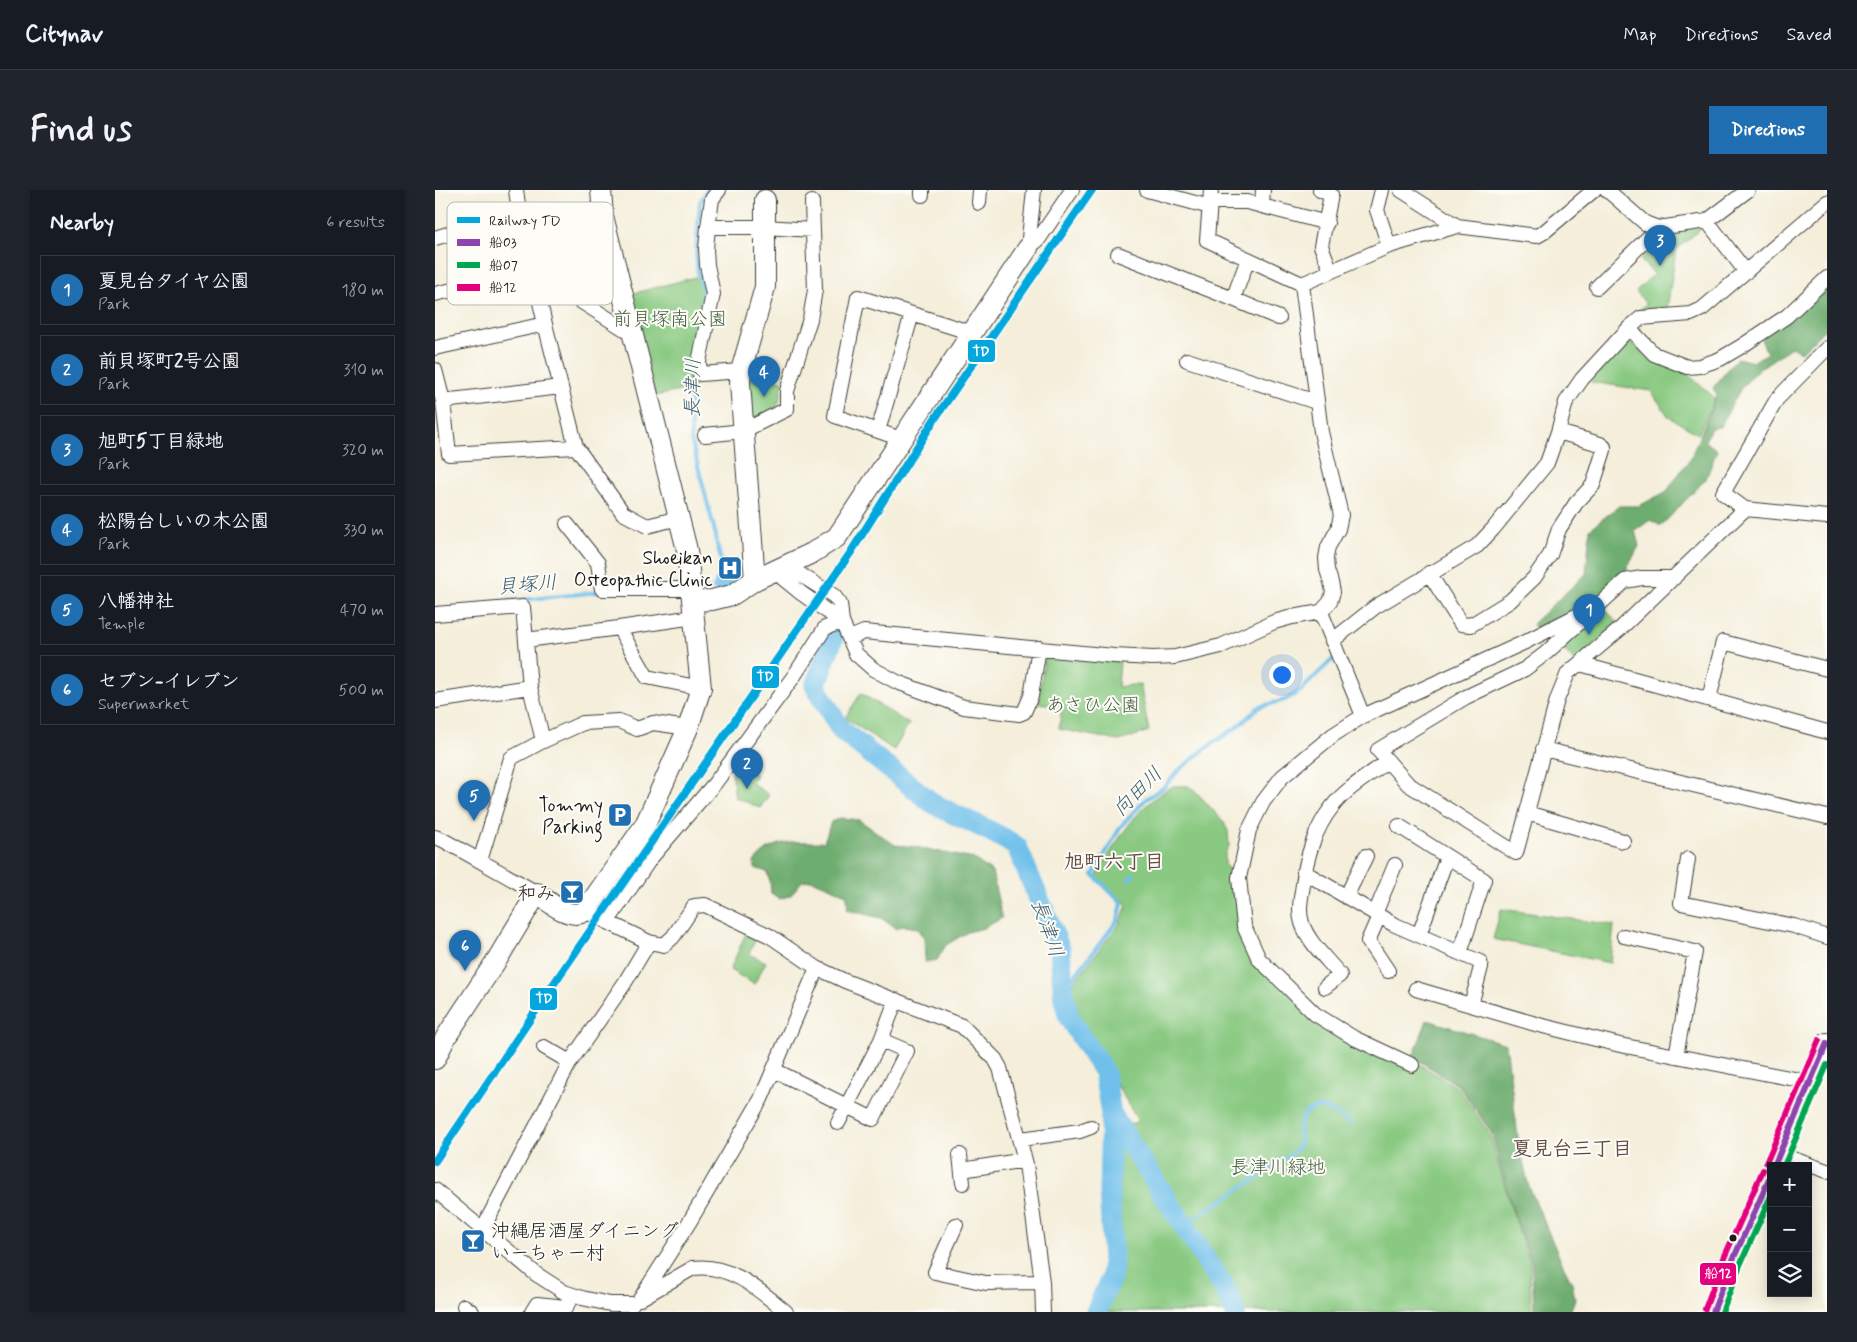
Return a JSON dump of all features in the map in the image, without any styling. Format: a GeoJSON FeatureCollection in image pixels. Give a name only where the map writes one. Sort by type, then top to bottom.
{"type":"FeatureCollection","features":[{"type":"Feature","properties":{"kind":"street"},"geometry":{"type":"LineString","coordinates":[[719,190],[712,199],[708,227],[707,265],[713,294],[699,362],[700,374],[741,371]]}},
{"type":"Feature","properties":{"kind":"street"},"geometry":{"type":"LineString","coordinates":[[1028,248],[1034,190]]}},
{"type":"Feature","properties":{"kind":"street"},"geometry":{"type":"LineString","coordinates":[[527,640],[619,628],[693,602],[732,595],[755,580],[812,553],[837,537],[1028,248],[1037,240],[1072,190]]}},
{"type":"Feature","properties":{"kind":"street"},"geometry":{"type":"LineString","coordinates":[[1147,190],[1210,200],[1247,202],[1327,224]]}},
{"type":"Feature","properties":{"kind":"street"},"geometry":{"type":"LineString","coordinates":[[1262,206],[1263,190]]}},
{"type":"Feature","properties":{"kind":"street"},"geometry":{"type":"LineString","coordinates":[[1320,190],[1331,195],[1327,224],[1321,246],[1331,271]]}},
{"type":"Feature","properties":{"kind":"street"},"geometry":{"type":"LineString","coordinates":[[1382,190],[1377,210],[1389,246]]}},
{"type":"Feature","properties":{"kind":"street"},"geometry":{"type":"LineString","coordinates":[[1401,190],[1457,226]]}},
{"type":"Feature","properties":{"kind":"street"},"geometry":{"type":"LineString","coordinates":[[1607,190],[1645,223],[1658,228],[1707,221],[1748,190]]}},
{"type":"Feature","properties":{"kind":"street"},"geometry":{"type":"LineString","coordinates":[[1210,200],[1207,240],[1302,284],[1389,246],[1457,226],[1537,236],[1544,232],[1587,192]]}},
{"type":"Feature","properties":{"kind":"street"},"geometry":{"type":"LineString","coordinates":[[755,580],[743,431],[741,371],[765,287],[765,200]]}},
{"type":"Feature","properties":{"kind":"street"},"geometry":{"type":"LineString","coordinates":[[705,435],[743,431],[787,410],[787,391],[810,319],[815,290],[812,202]]}},
{"type":"Feature","properties":{"kind":"street"},"geometry":{"type":"LineString","coordinates":[[1332,641],[1375,607],[1477,546],[1547,463],[1566,402],[1582,379],[1629,328],[1641,318],[1691,314],[1702,309],[1826,204]]}},
{"type":"Feature","properties":{"kind":"street"},"geometry":{"type":"LineString","coordinates":[[1707,221],[1746,272]]}},
{"type":"Feature","properties":{"kind":"street"},"geometry":{"type":"LineString","coordinates":[[708,227],[765,227],[813,230]]}},
{"type":"Feature","properties":{"kind":"street"},"geometry":{"type":"LineString","coordinates":[[1597,287],[1658,228]]}},
{"type":"Feature","properties":{"kind":"street"},"geometry":{"type":"LineString","coordinates":[[435,238],[447,234]]}},
{"type":"Feature","properties":{"kind":"street"},"geometry":{"type":"LineString","coordinates":[[435,837],[570,913],[580,914],[585,911],[645,824],[688,728],[701,688],[687,550],[613,254]]}},
{"type":"Feature","properties":{"kind":"street"},"geometry":{"type":"LineString","coordinates":[[1118,254],[1279,318]]}},
{"type":"Feature","properties":{"kind":"street"},"geometry":{"type":"LineString","coordinates":[[1233,299],[1248,259]]}},
{"type":"Feature","properties":{"kind":"street"},"geometry":{"type":"LineString","coordinates":[[1629,328],[1654,354],[1687,367],[1700,366],[1720,359],[1743,346],[1787,316],[1827,278]]}},
{"type":"Feature","properties":{"kind":"street"},"geometry":{"type":"LineString","coordinates":[[849,638],[864,632],[1124,656],[1175,657],[1221,646],[1292,616],[1321,612],[1330,602],[1333,592],[1326,558],[1328,547],[1338,529],[1341,515],[1321,432],[1302,284]]}},
{"type":"Feature","properties":{"kind":"street"},"geometry":{"type":"LineString","coordinates":[[901,439],[835,416],[858,297],[972,333]]}},
{"type":"Feature","properties":{"kind":"street"},"geometry":{"type":"LineString","coordinates":[[541,305],[576,447],[623,513],[647,526],[679,518]]}},
{"type":"Feature","properties":{"kind":"street"},"geometry":{"type":"LineString","coordinates":[[587,305],[634,335]]}},
{"type":"Feature","properties":{"kind":"street"},"geometry":{"type":"LineString","coordinates":[[878,431],[912,314]]}},
{"type":"Feature","properties":{"kind":"street"},"geometry":{"type":"LineString","coordinates":[[435,348],[545,324]]}},
{"type":"Feature","properties":{"kind":"street"},"geometry":{"type":"LineString","coordinates":[[1827,348],[1777,399],[1723,493],[1745,509],[1827,517]]}},
{"type":"Feature","properties":{"kind":"street"},"geometry":{"type":"LineString","coordinates":[[1187,360],[1313,401],[1317,400]]}},
{"type":"Feature","properties":{"kind":"street"},"geometry":{"type":"LineString","coordinates":[[435,370],[443,401],[449,454],[576,447]]}},
{"type":"Feature","properties":{"kind":"street"},"geometry":{"type":"LineString","coordinates":[[443,401],[561,387]]}},
{"type":"Feature","properties":{"kind":"street"},"geometry":{"type":"LineString","coordinates":[[1429,573],[1461,624],[1471,625],[1510,601],[1533,578],[1550,555],[1559,529],[1576,503],[1593,485],[1604,450],[1604,447],[1600,444],[1558,432]]}},
{"type":"Feature","properties":{"kind":"street"},"geometry":{"type":"LineString","coordinates":[[1674,578],[1642,578],[1625,581],[1546,653],[1525,669],[1466,697],[1378,750],[1409,784],[1516,853],[1543,748],[1557,700],[1568,673],[1619,630],[1674,578],[1745,509]]}},
{"type":"Feature","properties":{"kind":"street"},"geometry":{"type":"LineString","coordinates":[[567,524],[599,563],[602,589],[693,602]]}},
{"type":"Feature","properties":{"kind":"street"},"geometry":{"type":"LineString","coordinates":[[780,569],[801,593],[842,622],[856,654],[873,669],[897,682],[965,707],[1019,714],[1024,712],[1028,706],[1039,648]]}},
{"type":"Feature","properties":{"kind":"street"},"geometry":{"type":"LineString","coordinates":[[435,614],[523,607],[531,688],[543,741]]}},
{"type":"Feature","properties":{"kind":"street"},"geometry":{"type":"LineString","coordinates":[[1321,612],[1363,716]]}},
{"type":"Feature","properties":{"kind":"street"},"geometry":{"type":"LineString","coordinates":[[1412,1065],[1354,1038],[1315,1014],[1259,959],[1244,926],[1241,906],[1239,878],[1249,830],[1263,802],[1282,777],[1333,735],[1363,716],[1523,643],[1578,615],[1590,613]]}},
{"type":"Feature","properties":{"kind":"street"},"geometry":{"type":"LineString","coordinates":[[608,921],[650,859],[721,776],[794,676],[825,628],[842,622]]}},
{"type":"Feature","properties":{"kind":"street"},"geometry":{"type":"LineString","coordinates":[[619,628],[647,677],[701,688]]}},
{"type":"Feature","properties":{"kind":"street"},"geometry":{"type":"LineString","coordinates":[[1709,699],[1723,642],[1827,669]]}},
{"type":"Feature","properties":{"kind":"street"},"geometry":{"type":"LineString","coordinates":[[1580,664],[1827,732]]}},
{"type":"Feature","properties":{"kind":"street"},"geometry":{"type":"LineString","coordinates":[[435,701],[531,688]]}},
{"type":"Feature","properties":{"kind":"street"},"geometry":{"type":"LineString","coordinates":[[480,861],[511,758],[583,723],[619,721],[637,729],[653,723],[688,728]]}},
{"type":"Feature","properties":{"kind":"street"},"geometry":{"type":"LineString","coordinates":[[1543,748],[1827,817]]}},
{"type":"Feature","properties":{"kind":"street"},"geometry":{"type":"LineString","coordinates":[[1325,987],[1340,975],[1306,934],[1301,921],[1300,908],[1304,872],[1319,829],[1332,807],[1341,797],[1388,761]]}},
{"type":"Feature","properties":{"kind":"street"},"geometry":{"type":"LineString","coordinates":[[1527,813],[1623,841]]}},
{"type":"Feature","properties":{"kind":"street"},"geometry":{"type":"LineString","coordinates":[[1399,826],[1484,880],[1461,953]]}},
{"type":"Feature","properties":{"kind":"street"},"geometry":{"type":"LineString","coordinates":[[1346,897],[1366,856]]}},
{"type":"Feature","properties":{"kind":"street"},"geometry":{"type":"LineString","coordinates":[[1419,935],[1447,857]]}},
{"type":"Feature","properties":{"kind":"street"},"geometry":{"type":"LineString","coordinates":[[1688,859],[1681,903],[1794,926],[1827,937]]}},
{"type":"Feature","properties":{"kind":"street"},"geometry":{"type":"LineString","coordinates":[[1388,971],[1368,941],[1395,865]]}},
{"type":"Feature","properties":{"kind":"street"},"geometry":{"type":"LineString","coordinates":[[1304,872],[1377,915],[1480,962],[1481,967],[1471,1005]]}},
{"type":"Feature","properties":{"kind":"street"},"geometry":{"type":"LineString","coordinates":[[435,1059],[446,1037],[498,958],[537,893]]}},
{"type":"Feature","properties":{"kind":"street"},"geometry":{"type":"LineString","coordinates":[[585,911],[659,945],[668,943],[694,906],[705,905],[770,936],[817,968],[845,981],[962,1026],[995,1059],[1001,1068],[1025,1160],[1042,1282],[1043,1312]]}},
{"type":"Feature","properties":{"kind":"street"},"geometry":{"type":"LineString","coordinates":[[1624,936],[1695,952],[1676,1056]]}},
{"type":"Feature","properties":{"kind":"street"},"geometry":{"type":"LineString","coordinates":[[483,1228],[570,1062],[624,984],[649,942]]}},
{"type":"Feature","properties":{"kind":"street"},"geometry":{"type":"LineString","coordinates":[[632,1305],[690,1222],[761,1099],[817,968]]}},
{"type":"Feature","properties":{"kind":"street"},"geometry":{"type":"LineString","coordinates":[[1416,989],[1539,1025],[1676,1056],[1810,1082]]}},
{"type":"Feature","properties":{"kind":"street"},"geometry":{"type":"LineString","coordinates":[[838,1124],[881,1040],[897,1000]]}},
{"type":"Feature","properties":{"kind":"street"},"geometry":{"type":"LineString","coordinates":[[774,1070],[873,1119],[907,1051],[881,1040]]}},
{"type":"Feature","properties":{"kind":"street"},"geometry":{"type":"LineString","coordinates":[[1827,1043],[1776,1160],[1827,1171]]}},
{"type":"Feature","properties":{"kind":"street"},"geometry":{"type":"LineString","coordinates":[[544,1047],[570,1062]]}},
{"type":"Feature","properties":{"kind":"street"},"geometry":{"type":"LineString","coordinates":[[1021,1139],[1080,1131],[1091,1127]]}},
{"type":"Feature","properties":{"kind":"street"},"geometry":{"type":"LineString","coordinates":[[960,1155],[962,1176],[1025,1160]]}},
{"type":"Feature","properties":{"kind":"street"},"geometry":{"type":"LineString","coordinates":[[1713,1312],[1732,1262],[1767,1183]]}},
{"type":"Feature","properties":{"kind":"street"},"geometry":{"type":"LineString","coordinates":[[435,1190],[536,1274],[572,1295],[610,1304],[632,1305],[693,1268],[702,1267],[717,1269],[740,1278],[786,1312]]}},
{"type":"Feature","properties":{"kind":"street"},"geometry":{"type":"LineString","coordinates":[[956,1225],[935,1272],[986,1283],[1042,1282]]}},
{"type":"Feature","properties":{"kind":"street"},"geometry":{"type":"LineString","coordinates":[[532,1312],[537,1304],[566,1307],[572,1295]]}},
{"type":"Feature","properties":{"kind":"green space"},"geometry":{"type":"Polygon","coordinates":[[[1703,227],[1676,250],[1667,309],[1651,310],[1630,319],[1646,304],[1636,291],[1654,274],[1640,259],[1673,231],[1703,227]]]}},
{"type":"Feature","properties":{"kind":"green space","name":"前貝塚南公園"},"geometry":{"type":"Polygon","coordinates":[[[703,275],[707,295],[694,362],[694,388],[655,396],[631,294],[703,275]]]}},
{"type":"Feature","properties":{"kind":"green space"},"geometry":{"type":"Polygon","coordinates":[[[1827,282],[1827,327],[1802,352],[1791,347],[1759,369],[1741,388],[1720,427],[1711,428],[1705,441],[1717,450],[1706,479],[1661,526],[1650,520],[1635,531],[1639,546],[1624,574],[1613,588],[1587,610],[1535,628],[1533,623],[1586,574],[1590,529],[1619,506],[1639,506],[1667,491],[1691,457],[1717,395],[1713,388],[1737,358],[1753,362],[1767,353],[1761,339],[1827,282]]]}},
{"type":"Feature","properties":{"kind":"green space"},"geometry":{"type":"Polygon","coordinates":[[[1628,344],[1635,344],[1651,361],[1684,371],[1715,398],[1698,434],[1669,417],[1651,391],[1591,382],[1607,361],[1628,344]]]}},
{"type":"Feature","properties":{"kind":"green space"},"geometry":{"type":"Polygon","coordinates":[[[748,377],[783,381],[779,403],[773,410],[754,420],[747,417],[748,377]]]}},
{"type":"Feature","properties":{"kind":"green space"},"geometry":{"type":"Polygon","coordinates":[[[1604,608],[1618,623],[1575,662],[1561,646],[1604,608]]]}},
{"type":"Feature","properties":{"kind":"green space","name":"あさひ公園"},"geometry":{"type":"Polygon","coordinates":[[[1045,655],[1120,661],[1118,687],[1140,684],[1149,731],[1119,741],[1059,729],[1062,706],[1038,703],[1045,655]]]}},
{"type":"Feature","properties":{"kind":"green space"},"geometry":{"type":"Polygon","coordinates":[[[861,693],[909,724],[894,750],[845,718],[861,693]]]}},
{"type":"Feature","properties":{"kind":"green space"},"geometry":{"type":"Polygon","coordinates":[[[739,764],[756,775],[752,783],[769,795],[760,808],[735,797],[732,774],[739,764]]]}},
{"type":"Feature","properties":{"kind":"green space","name":"長津川緑地"},"geometry":{"type":"Polygon","coordinates":[[[1173,786],[1188,786],[1223,821],[1228,831],[1229,846],[1225,853],[1225,865],[1234,875],[1241,930],[1314,1018],[1414,1061],[1458,1088],[1489,1133],[1530,1264],[1531,1312],[1095,1312],[1111,1277],[1112,1268],[1112,1133],[1138,1121],[1071,1005],[1071,991],[1074,982],[1120,923],[1127,905],[1096,877],[1119,838],[1138,814],[1160,794],[1173,786]]]}},
{"type":"Feature","properties":{"kind":"green space"},"geometry":{"type":"Polygon","coordinates":[[[840,818],[859,820],[895,845],[916,847],[974,859],[992,872],[1002,918],[984,928],[968,932],[946,945],[937,960],[925,962],[924,938],[918,928],[903,926],[896,929],[881,918],[847,910],[846,894],[812,880],[802,881],[791,895],[780,899],[771,893],[767,872],[755,868],[754,862],[770,848],[778,845],[794,842],[824,842],[831,822],[840,818]]]}},
{"type":"Feature","properties":{"kind":"green space"},"geometry":{"type":"Polygon","coordinates":[[[1501,909],[1614,925],[1610,963],[1493,939],[1501,909]]]}},
{"type":"Feature","properties":{"kind":"green space"},"geometry":{"type":"Polygon","coordinates":[[[746,933],[757,936],[749,954],[766,962],[754,984],[730,970],[746,933]]]}},
{"type":"Feature","properties":{"kind":"green space"},"geometry":{"type":"Polygon","coordinates":[[[1427,1020],[1506,1044],[1518,1137],[1528,1184],[1572,1283],[1575,1299],[1570,1312],[1534,1312],[1532,1264],[1511,1204],[1491,1132],[1459,1086],[1413,1057],[1427,1020]]]}},
{"type":"Feature","properties":{"kind":"waterway","name":"長津川"},"geometry":{"type":"LineString","coordinates":[[703,591],[724,585],[723,566],[691,439],[691,357],[703,305],[703,290],[698,273],[696,254],[700,202],[707,190]]}},
{"type":"Feature","properties":{"kind":"waterway","name":"貝塚川"},"geometry":{"type":"LineString","coordinates":[[492,603],[599,592]]}},
{"type":"Feature","properties":{"kind":"waterway","name":"長津川"},"geometry":{"type":"LineString","coordinates":[[833,638],[815,686],[841,730],[931,802],[997,834],[1017,847],[1060,949],[1064,999],[1069,1018],[1104,1072],[1111,1114],[1109,1189],[1113,1262],[1111,1278],[1096,1312]]}},
{"type":"Feature","properties":{"kind":"waterway","name":"向田川"},"geometry":{"type":"LineString","coordinates":[[1064,990],[1118,920],[1122,903],[1093,875],[1121,826],[1146,799],[1164,787],[1179,770],[1206,748],[1237,727],[1259,707],[1285,700],[1299,692],[1333,659]]}},
{"type":"Feature","properties":{"kind":"waterway"},"geometry":{"type":"LineString","coordinates":[[1129,879],[1133,875]]}},
{"type":"Feature","properties":{"kind":"waterway"},"geometry":{"type":"LineString","coordinates":[[1183,1225],[1260,1176],[1296,1150],[1300,1144],[1301,1120],[1309,1111],[1314,1108],[1325,1108],[1336,1113],[1351,1124]]}},
{"type":"Feature","properties":{"kind":"waterway"},"geometry":{"type":"LineString","coordinates":[[1111,1114],[1227,1292],[1235,1312]]}},
{"type":"Feature","properties":{"kind":"rail line","name":"TD"},"geometry":{"type":"LineString","coordinates":[[435,1161],[557,979],[851,552],[934,420],[1092,190]]}},
{"type":"Feature","properties":{"kind":"transit line","name":"船12"},"geometry":{"type":"LineString","coordinates":[[1766,1163],[1819,1040]]}},
{"type":"Feature","properties":{"kind":"transit line","name":"船03"},"geometry":{"type":"LineString","coordinates":[[1776,1162],[1827,1043]]}},
{"type":"Feature","properties":{"kind":"transit line","name":"船07"},"geometry":{"type":"LineString","coordinates":[[1786,1162],[1827,1065]]}},
{"type":"Feature","properties":{"kind":"transit line","name":"船12"},"geometry":{"type":"LineString","coordinates":[[1705,1309],[1724,1258],[1763,1170]]}},
{"type":"Feature","properties":{"kind":"transit line","name":"船03"},"geometry":{"type":"LineString","coordinates":[[1713,1312],[1732,1262],[1767,1184]]}},
{"type":"Feature","properties":{"kind":"transit line","name":"船07"},"geometry":{"type":"LineString","coordinates":[[1722,1312],[1740,1265],[1767,1205]]}},
{"type":"Feature","properties":{"kind":"place","name":"旭町5丁目緑地"},"geometry":{"type":"Point","coordinates":[1660,266]}},
{"type":"Feature","properties":{"kind":"place","name":"松陽台しいの木公園"},"geometry":{"type":"Point","coordinates":[764,397]}},
{"type":"Feature","properties":{"kind":"place","name":"Shoeikan Osteopathic Clinic"},"geometry":{"type":"Point","coordinates":[730,568]}},
{"type":"Feature","properties":{"kind":"place","name":"夏見台タイヤ公園"},"geometry":{"type":"Point","coordinates":[1589,635]}},
{"type":"Feature","properties":{"kind":"place","name":"前貝塚町2号公園"},"geometry":{"type":"Point","coordinates":[747,789]}},
{"type":"Feature","properties":{"kind":"place","name":"Tommy Parking"},"geometry":{"type":"Point","coordinates":[620,815]}},
{"type":"Feature","properties":{"kind":"place","name":"八幡神社"},"geometry":{"type":"Point","coordinates":[474,821]}},
{"type":"Feature","properties":{"kind":"place","name":"和み"},"geometry":{"type":"Point","coordinates":[572,892]}},
{"type":"Feature","properties":{"kind":"place","name":"セブン-イレブン"},"geometry":{"type":"Point","coordinates":[465,971]}},
{"type":"Feature","properties":{"kind":"place","name":"沖縄居酒屋ダイニング いーちゃー村"},"geometry":{"type":"Point","coordinates":[473,1241]}},
{"type":"Feature","properties":{"kind":"district","name":"旭町六丁目"},"geometry":{"type":"Point","coordinates":[1114,861]}},
{"type":"Feature","properties":{"kind":"district","name":"夏見台三丁目"},"geometry":{"type":"Point","coordinates":[1572,1148]}}]}
